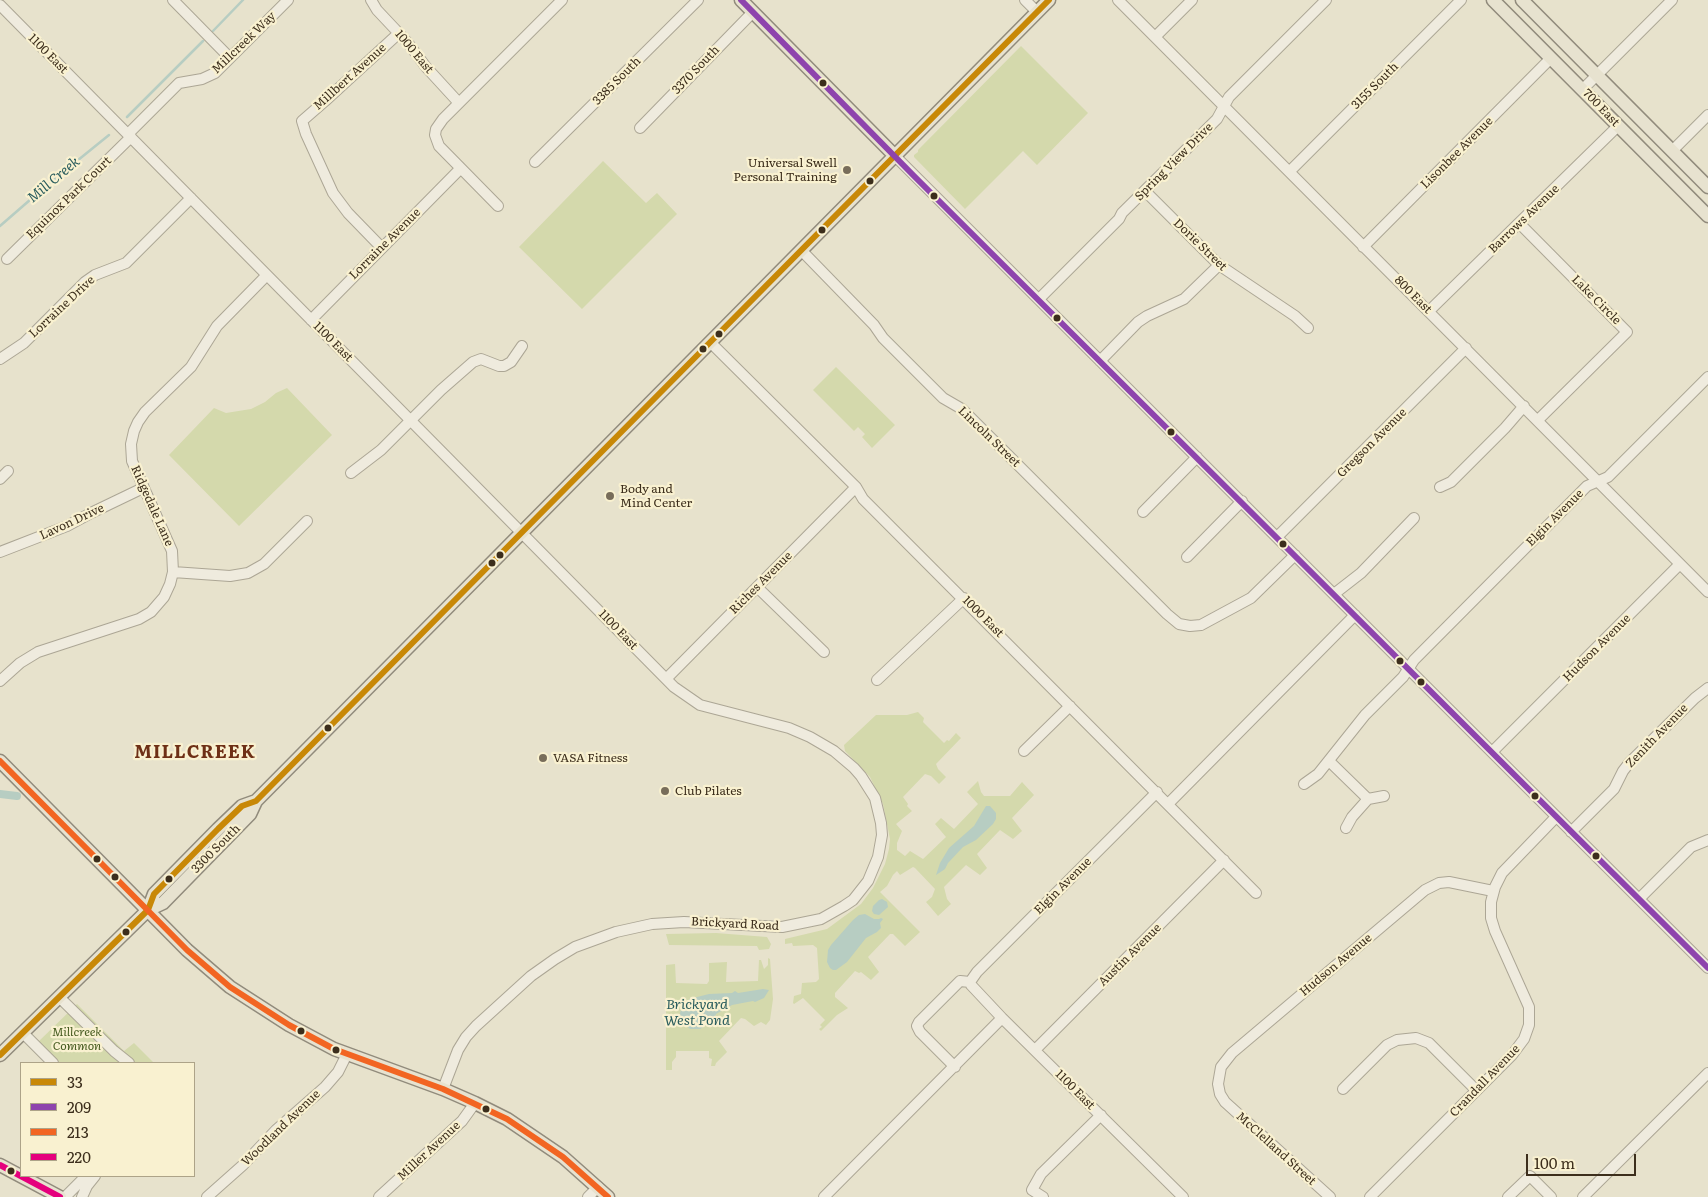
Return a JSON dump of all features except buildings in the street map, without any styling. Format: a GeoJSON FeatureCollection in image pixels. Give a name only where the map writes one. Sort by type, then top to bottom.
{"type":"FeatureCollection","features":[{"type":"Feature","properties":{"kind":"main road","name":"3300 South"},"geometry":{"type":"LineString","coordinates":[[0,1055],[148,910],[154,894],[211,836],[242,806],[256,801],[1049,0]]}},
{"type":"Feature","properties":{"kind":"main road","name":"700 East"},"geometry":{"type":"LineString","coordinates":[[1493,0],[1708,216]]}},
{"type":"Feature","properties":{"kind":"main road","name":"700 East"},"geometry":{"type":"LineString","coordinates":[[1522,0],[1708,187]]}},
{"type":"Feature","properties":{"kind":"main road"},"geometry":{"type":"LineString","coordinates":[[750,5],[895,156]]}},
{"type":"Feature","properties":{"kind":"main road"},"geometry":{"type":"LineString","coordinates":[[0,761],[194,956],[230,987],[289,1025],[347,1054],[443,1090],[507,1119],[568,1161],[608,1197]]}},
{"type":"Feature","properties":{"kind":"main road"},"geometry":{"type":"LineString","coordinates":[[0,1165],[20,1176]]}},
{"type":"Feature","properties":{"kind":"main road"},"geometry":{"type":"LineString","coordinates":[[22,1177],[60,1197]]}},
{"type":"Feature","properties":{"kind":"street"},"geometry":{"type":"LineString","coordinates":[[173,0],[230,58]]}},
{"type":"Feature","properties":{"kind":"street","name":"Millcreek Way"},"geometry":{"type":"LineString","coordinates":[[129,136],[179,83],[209,76],[230,58],[288,0]]}},
{"type":"Feature","properties":{"kind":"street","name":"1000 East"},"geometry":{"type":"LineString","coordinates":[[371,0],[377,10],[458,103]]}},
{"type":"Feature","properties":{"kind":"street"},"geometry":{"type":"LineString","coordinates":[[498,206],[439,146],[435,135],[438,125],[562,0]]}},
{"type":"Feature","properties":{"kind":"street","name":"3385 South"},"geometry":{"type":"LineString","coordinates":[[536,162],[698,0]]}},
{"type":"Feature","properties":{"kind":"street"},"geometry":{"type":"LineString","coordinates":[[1025,0],[1037,12]]}},
{"type":"Feature","properties":{"kind":"street","name":"800 East"},"geometry":{"type":"LineString","coordinates":[[1118,0],[1538,420],[1597,482],[1708,591]]}},
{"type":"Feature","properties":{"kind":"street"},"geometry":{"type":"LineString","coordinates":[[1155,37],[1192,0]]}},
{"type":"Feature","properties":{"kind":"street","name":"Spring View Drive"},"geometry":{"type":"LineString","coordinates":[[1039,299],[1217,119],[1231,95],[1326,0]]}},
{"type":"Feature","properties":{"kind":"street","name":"3155 South"},"geometry":{"type":"LineString","coordinates":[[1290,172],[1461,0]]}},
{"type":"Feature","properties":{"kind":"street"},"geometry":{"type":"LineString","coordinates":[[1583,89],[1672,0]]}},
{"type":"Feature","properties":{"kind":"street","name":"1100 East"},"geometry":{"type":"LineString","coordinates":[[0,5],[666,679]]}},
{"type":"Feature","properties":{"kind":"street","name":"3370 South"},"geometry":{"type":"LineString","coordinates":[[640,128],[750,5]]}},
{"type":"Feature","properties":{"kind":"street","name":"Millbert Avenue"},"geometry":{"type":"LineString","coordinates":[[382,248],[340,205],[306,134],[302,121],[398,33]]}},
{"type":"Feature","properties":{"kind":"street","name":"Lisonbee Avenue"},"geometry":{"type":"LineString","coordinates":[[1363,247],[1551,58]]}},
{"type":"Feature","properties":{"kind":"street"},"geometry":{"type":"LineString","coordinates":[[1672,151],[1708,116]]}},
{"type":"Feature","properties":{"kind":"street","name":"Barrows Avenue"},"geometry":{"type":"LineString","coordinates":[[1429,311],[1618,126]]}},
{"type":"Feature","properties":{"kind":"street","name":"Equinox Park Court"},"geometry":{"type":"LineString","coordinates":[[7,259],[129,136]]}},
{"type":"Feature","properties":{"kind":"street"},"geometry":{"type":"LineString","coordinates":[[895,156],[1708,968]]}},
{"type":"Feature","properties":{"kind":"street","name":"Lorraine Avenue"},"geometry":{"type":"LineString","coordinates":[[310,320],[460,169]]}},
{"type":"Feature","properties":{"kind":"street","name":"Dorie Street"},"geometry":{"type":"LineString","coordinates":[[1145,191],[1219,266],[1295,316],[1308,328]]}},
{"type":"Feature","properties":{"kind":"street","name":"Lorraine Drive"},"geometry":{"type":"LineString","coordinates":[[0,359],[24,343],[85,282],[95,275],[126,262],[191,198]]}},
{"type":"Feature","properties":{"kind":"street","name":"Lake Circle"},"geometry":{"type":"LineString","coordinates":[[1519,223],[1627,332],[1538,420]]}},
{"type":"Feature","properties":{"kind":"street","name":"Lincoln Street"},"geometry":{"type":"LineString","coordinates":[[801,250],[874,325],[883,338],[943,398],[962,409],[1179,624],[1201,625],[1251,598],[1295,555]]}},
{"type":"Feature","properties":{"kind":"street"},"geometry":{"type":"LineString","coordinates":[[1100,361],[1138,322],[1184,299],[1219,266]]}},
{"type":"Feature","properties":{"kind":"street","name":"Ridgedale Lane"},"geometry":{"type":"LineString","coordinates":[[0,681],[20,663],[38,652],[145,616],[156,608],[164,597],[173,572],[172,551],[135,469],[131,453],[132,438],[138,422],[145,412],[191,367],[217,326],[266,276]]}},
{"type":"Feature","properties":{"kind":"street","name":"1000 East"},"geometry":{"type":"LineString","coordinates":[[710,342],[856,487],[863,498],[1256,893]]}},
{"type":"Feature","properties":{"kind":"street"},"geometry":{"type":"LineString","coordinates":[[351,473],[381,450],[441,390],[473,362],[481,359],[504,366],[511,362],[522,346]]}},
{"type":"Feature","properties":{"kind":"street","name":"Gregson Avenue"},"geometry":{"type":"LineString","coordinates":[[1277,537],[1466,348]]}},
{"type":"Feature","properties":{"kind":"street","name":"Elgin Avenue"},"geometry":{"type":"LineString","coordinates":[[1408,668],[1587,486],[1608,477],[1708,377]]}},
{"type":"Feature","properties":{"kind":"street"},"geometry":{"type":"LineString","coordinates":[[1440,487],[1451,482],[1505,428],[1524,406]]}},
{"type":"Feature","properties":{"kind":"street"},"geometry":{"type":"LineString","coordinates":[[1143,512],[1197,457]]}},
{"type":"Feature","properties":{"kind":"street"},"geometry":{"type":"LineString","coordinates":[[0,479],[8,471]]}},
{"type":"Feature","properties":{"kind":"street","name":"Riches Avenue"},"geometry":{"type":"LineString","coordinates":[[666,679],[856,487]]}},
{"type":"Feature","properties":{"kind":"street","name":"Lavon Drive"},"geometry":{"type":"LineString","coordinates":[[0,552],[67,526],[91,512],[143,488]]}},
{"type":"Feature","properties":{"kind":"street"},"geometry":{"type":"LineString","coordinates":[[1186,557],[1242,501]]}},
{"type":"Feature","properties":{"kind":"street"},"geometry":{"type":"LineString","coordinates":[[1334,594],[1361,572],[1414,518]]}},
{"type":"Feature","properties":{"kind":"street"},"geometry":{"type":"LineString","coordinates":[[173,572],[230,576],[248,573],[264,564],[307,521]]}},
{"type":"Feature","properties":{"kind":"street","name":"Hudson Avenue"},"geometry":{"type":"LineString","coordinates":[[1492,752],[1680,564]]}},
{"type":"Feature","properties":{"kind":"street"},"geometry":{"type":"LineString","coordinates":[[757,587],[824,652]]}},
{"type":"Feature","properties":{"kind":"street"},"geometry":{"type":"LineString","coordinates":[[877,680],[964,598]]}},
{"type":"Feature","properties":{"kind":"street"},"geometry":{"type":"LineString","coordinates":[[1168,804],[1356,615]]}},
{"type":"Feature","properties":{"kind":"street"},"geometry":{"type":"LineString","coordinates":[[1304,784],[1318,774],[1363,718],[1403,677],[1408,668]]}},
{"type":"Feature","properties":{"kind":"street","name":"Brickyard Road"},"geometry":{"type":"LineString","coordinates":[[443,1090],[458,1050],[476,1026],[531,976],[575,947],[616,932],[658,924],[684,922],[782,927],[798,925],[821,919],[853,900],[874,871],[881,847],[881,823],[875,798],[854,768],[834,751],[805,734],[789,728],[700,705],[682,694],[666,679]]}},
{"type":"Feature","properties":{"kind":"street","name":"Zenith Avenue"},"geometry":{"type":"LineString","coordinates":[[1571,832],[1610,793],[1630,762],[1695,698],[1708,688]]}},
{"type":"Feature","properties":{"kind":"street"},"geometry":{"type":"LineString","coordinates":[[1024,751],[1070,706]]}},
{"type":"Feature","properties":{"kind":"street"},"geometry":{"type":"LineString","coordinates":[[1329,761],[1368,799]]}},
{"type":"Feature","properties":{"kind":"street","name":"Elgin Avenue"},"geometry":{"type":"LineString","coordinates":[[970,982],[976,972],[1157,792]]}},
{"type":"Feature","properties":{"kind":"street"},"geometry":{"type":"LineString","coordinates":[[1346,828],[1352,817],[1368,799],[1384,796]]}},
{"type":"Feature","properties":{"kind":"street","name":"Crandall Avenue"},"geometry":{"type":"LineString","coordinates":[[1370,1197],[1521,1044],[1527,1032],[1530,1019],[1525,998],[1492,924],[1490,908],[1493,891],[1505,869],[1556,817]]}},
{"type":"Feature","properties":{"kind":"street"},"geometry":{"type":"LineString","coordinates":[[1638,899],[1690,847],[1708,840]]}},
{"type":"Feature","properties":{"kind":"street","name":"Austin Avenue"},"geometry":{"type":"LineString","coordinates":[[1035,1050],[1224,860]]}},
{"type":"Feature","properties":{"kind":"street","name":"Hudson Avenue"},"geometry":{"type":"LineString","coordinates":[[1222,1099],[1218,1089],[1218,1080],[1221,1067],[1229,1056],[1425,890],[1439,883],[1449,882],[1493,891]]}},
{"type":"Feature","properties":{"kind":"street"},"geometry":{"type":"LineString","coordinates":[[955,1067],[920,1032],[917,1026],[960,981],[970,982]]}},
{"type":"Feature","properties":{"kind":"street","name":"1100 East"},"geometry":{"type":"LineString","coordinates":[[970,982],[1002,1018],[1183,1197]]}},
{"type":"Feature","properties":{"kind":"street"},"geometry":{"type":"LineString","coordinates":[[59,997],[128,1062]]}},
{"type":"Feature","properties":{"kind":"street"},"geometry":{"type":"LineString","coordinates":[[824,1197],[1002,1018]]}},
{"type":"Feature","properties":{"kind":"street"},"geometry":{"type":"LineString","coordinates":[[23,1033],[52,1062]]}},
{"type":"Feature","properties":{"kind":"street"},"geometry":{"type":"LineString","coordinates":[[1343,1089],[1387,1045],[1397,1040],[1416,1038],[1428,1043],[1476,1090]]}},
{"type":"Feature","properties":{"kind":"street","name":"Woodland Avenue"},"geometry":{"type":"LineString","coordinates":[[207,1197],[334,1077],[347,1054]]}},
{"type":"Feature","properties":{"kind":"street"},"geometry":{"type":"LineString","coordinates":[[1583,1197],[1708,1073]]}},
{"type":"Feature","properties":{"kind":"street","name":"McClelland Street"},"geometry":{"type":"LineString","coordinates":[[1222,1099],[1330,1197]]}},
{"type":"Feature","properties":{"kind":"street","name":"Miller Avenue"},"geometry":{"type":"LineString","coordinates":[[379,1197],[462,1121],[475,1103]]}},
{"type":"Feature","properties":{"kind":"street"},"geometry":{"type":"LineString","coordinates":[[1044,1197],[1032,1190],[1041,1174],[1101,1115]]}},
{"type":"Feature","properties":{"kind":"street"},"geometry":{"type":"LineString","coordinates":[[1508,1197],[1530,1176],[1551,1197]]}},
{"type":"Feature","properties":{"kind":"street"},"geometry":{"type":"LineString","coordinates":[[65,1197],[85,1177]]}},
{"type":"Feature","properties":{"kind":"street"},"geometry":{"type":"LineString","coordinates":[[82,1197],[94,1177]]}},
{"type":"Feature","properties":{"kind":"street"},"geometry":{"type":"LineString","coordinates":[[588,1197],[598,1187]]}},
{"type":"Feature","properties":{"kind":"green space"},"geometry":{"type":"Polygon","coordinates":[[[1021,46],[1088,113],[1037,165],[1023,151],[965,209],[914,155],[1021,46]]]}},
{"type":"Feature","properties":{"kind":"green space"},"geometry":{"type":"Polygon","coordinates":[[[603,161],[646,203],[657,193],[677,214],[582,309],[519,247],[603,161]]]}},
{"type":"Feature","properties":{"kind":"green space"},"geometry":{"type":"Polygon","coordinates":[[[836,367],[895,425],[872,448],[862,437],[865,434],[858,427],[854,431],[813,390],[836,367]]]}},
{"type":"Feature","properties":{"kind":"green space"},"geometry":{"type":"Polygon","coordinates":[[[287,388],[332,435],[239,526],[169,455],[214,408],[226,413],[251,409],[287,388]]]}},
{"type":"Feature","properties":{"kind":"green space"},"geometry":{"type":"Polygon","coordinates":[[[918,712],[924,718],[923,722],[944,743],[947,740],[949,741],[956,733],[961,738],[936,764],[946,777],[939,784],[931,776],[925,774],[903,797],[908,804],[907,806],[912,811],[896,824],[902,831],[897,843],[897,850],[905,856],[910,851],[923,859],[946,837],[935,824],[941,818],[954,829],[978,804],[967,792],[978,781],[984,796],[1010,796],[1022,782],[1034,795],[1012,818],[1022,831],[1013,839],[1000,830],[977,854],[987,868],[980,875],[966,865],[944,887],[947,899],[951,904],[938,916],[926,902],[932,897],[935,889],[915,868],[913,867],[900,875],[897,871],[893,875],[887,886],[880,892],[920,932],[905,946],[893,934],[890,934],[868,957],[879,972],[871,980],[861,972],[855,971],[835,993],[835,997],[848,1008],[837,1015],[821,1031],[819,1029],[822,1027],[820,1025],[825,1020],[803,998],[793,1003],[794,996],[801,994],[802,983],[816,982],[819,979],[817,948],[813,945],[793,946],[792,943],[785,944],[785,939],[827,929],[861,904],[873,888],[885,864],[889,849],[890,839],[883,804],[870,777],[845,751],[844,745],[876,715],[907,715],[918,712]]]}},
{"type":"Feature","properties":{"kind":"green space"},"geometry":{"type":"Polygon","coordinates":[[[716,933],[767,937],[771,944],[769,949],[759,950],[757,946],[669,945],[666,934],[716,933]]]}},
{"type":"Feature","properties":{"kind":"green space"},"geometry":{"type":"Polygon","coordinates":[[[768,958],[770,959],[773,999],[770,1020],[766,1025],[761,1022],[754,1026],[741,1018],[719,1041],[727,1052],[715,1066],[711,1066],[712,1059],[709,1058],[709,1051],[676,1051],[676,1057],[672,1062],[672,1070],[666,1070],[666,965],[675,964],[676,983],[707,984],[709,981],[709,963],[727,962],[726,982],[758,981],[759,960],[761,960],[764,969],[768,965],[768,958]]]}},
{"type":"Feature","properties":{"kind":"green space","name":"Millcreek Common"},"geometry":{"type":"Polygon","coordinates":[[[77,1004],[124,1051],[134,1043],[153,1062],[55,1062],[37,1043],[77,1004]]]}},
{"type":"Feature","properties":{"kind":"water"},"geometry":{"type":"Polygon","coordinates":[[[986,806],[990,806],[996,813],[996,819],[993,824],[976,840],[963,847],[945,869],[936,875],[940,863],[949,848],[974,826],[986,806]]]}},
{"type":"Feature","properties":{"kind":"water"},"geometry":{"type":"Polygon","coordinates":[[[882,899],[887,902],[888,907],[879,915],[874,914],[872,911],[873,906],[882,899]]]}},
{"type":"Feature","properties":{"kind":"water"},"geometry":{"type":"Polygon","coordinates":[[[865,914],[874,919],[883,919],[880,923],[881,928],[866,938],[847,962],[833,970],[827,962],[828,950],[853,920],[859,915],[865,914]]]}},
{"type":"Feature","properties":{"kind":"water","name":"Brickyard West Pond"},"geometry":{"type":"Polygon","coordinates":[[[763,989],[769,990],[764,998],[755,1002],[732,1005],[716,1014],[715,1019],[700,1029],[690,1029],[681,1021],[680,1013],[682,1006],[692,997],[763,989]]]}},
{"type":"Feature","properties":{"kind":"waterway","name":"Mill Creek"},"geometry":{"type":"LineString","coordinates":[[213,31],[243,0]]}},
{"type":"Feature","properties":{"kind":"waterway","name":"Mill Creek"},"geometry":{"type":"LineString","coordinates":[[127,117],[203,41]]}},
{"type":"Feature","properties":{"kind":"waterway","name":"Mill Creek"},"geometry":{"type":"LineString","coordinates":[[0,226],[109,135]]}},
{"type":"Feature","properties":{"kind":"waterway"},"geometry":{"type":"LineString","coordinates":[[0,794],[17,796]]}},
{"type":"Feature","properties":{"kind":"transit line","name":"209"},"geometry":{"type":"LineString","coordinates":[[741,0],[914,176],[1708,968]]}},
{"type":"Feature","properties":{"kind":"transit line","name":"33"},"geometry":{"type":"LineString","coordinates":[[0,1055],[148,910],[154,894],[218,829],[242,806],[256,801],[1049,0]]}},
{"type":"Feature","properties":{"kind":"transit line","name":"213"},"geometry":{"type":"LineString","coordinates":[[0,761],[187,950],[230,987],[289,1025],[334,1049],[443,1089],[507,1119],[563,1157],[608,1197]]}},
{"type":"Feature","properties":{"kind":"transit line","name":"220"},"geometry":{"type":"LineString","coordinates":[[0,1165],[20,1176]]}},
{"type":"Feature","properties":{"kind":"transit line","name":"220"},"geometry":{"type":"LineString","coordinates":[[22,1177],[60,1197]]}},
{"type":"Feature","properties":{"kind":"place","name":"Universal Swell Personal Training"},"geometry":{"type":"Point","coordinates":[847,170]}},
{"type":"Feature","properties":{"kind":"place","name":"Body and Mind Center"},"geometry":{"type":"Point","coordinates":[610,496]}},
{"type":"Feature","properties":{"kind":"place","name":"VASA Fitness"},"geometry":{"type":"Point","coordinates":[543,758]}},
{"type":"Feature","properties":{"kind":"place","name":"Club Pilates"},"geometry":{"type":"Point","coordinates":[665,791]}},
{"type":"Feature","properties":{"kind":"district","name":"MILLCREEK"},"geometry":{"type":"Point","coordinates":[195,753]}}]}
